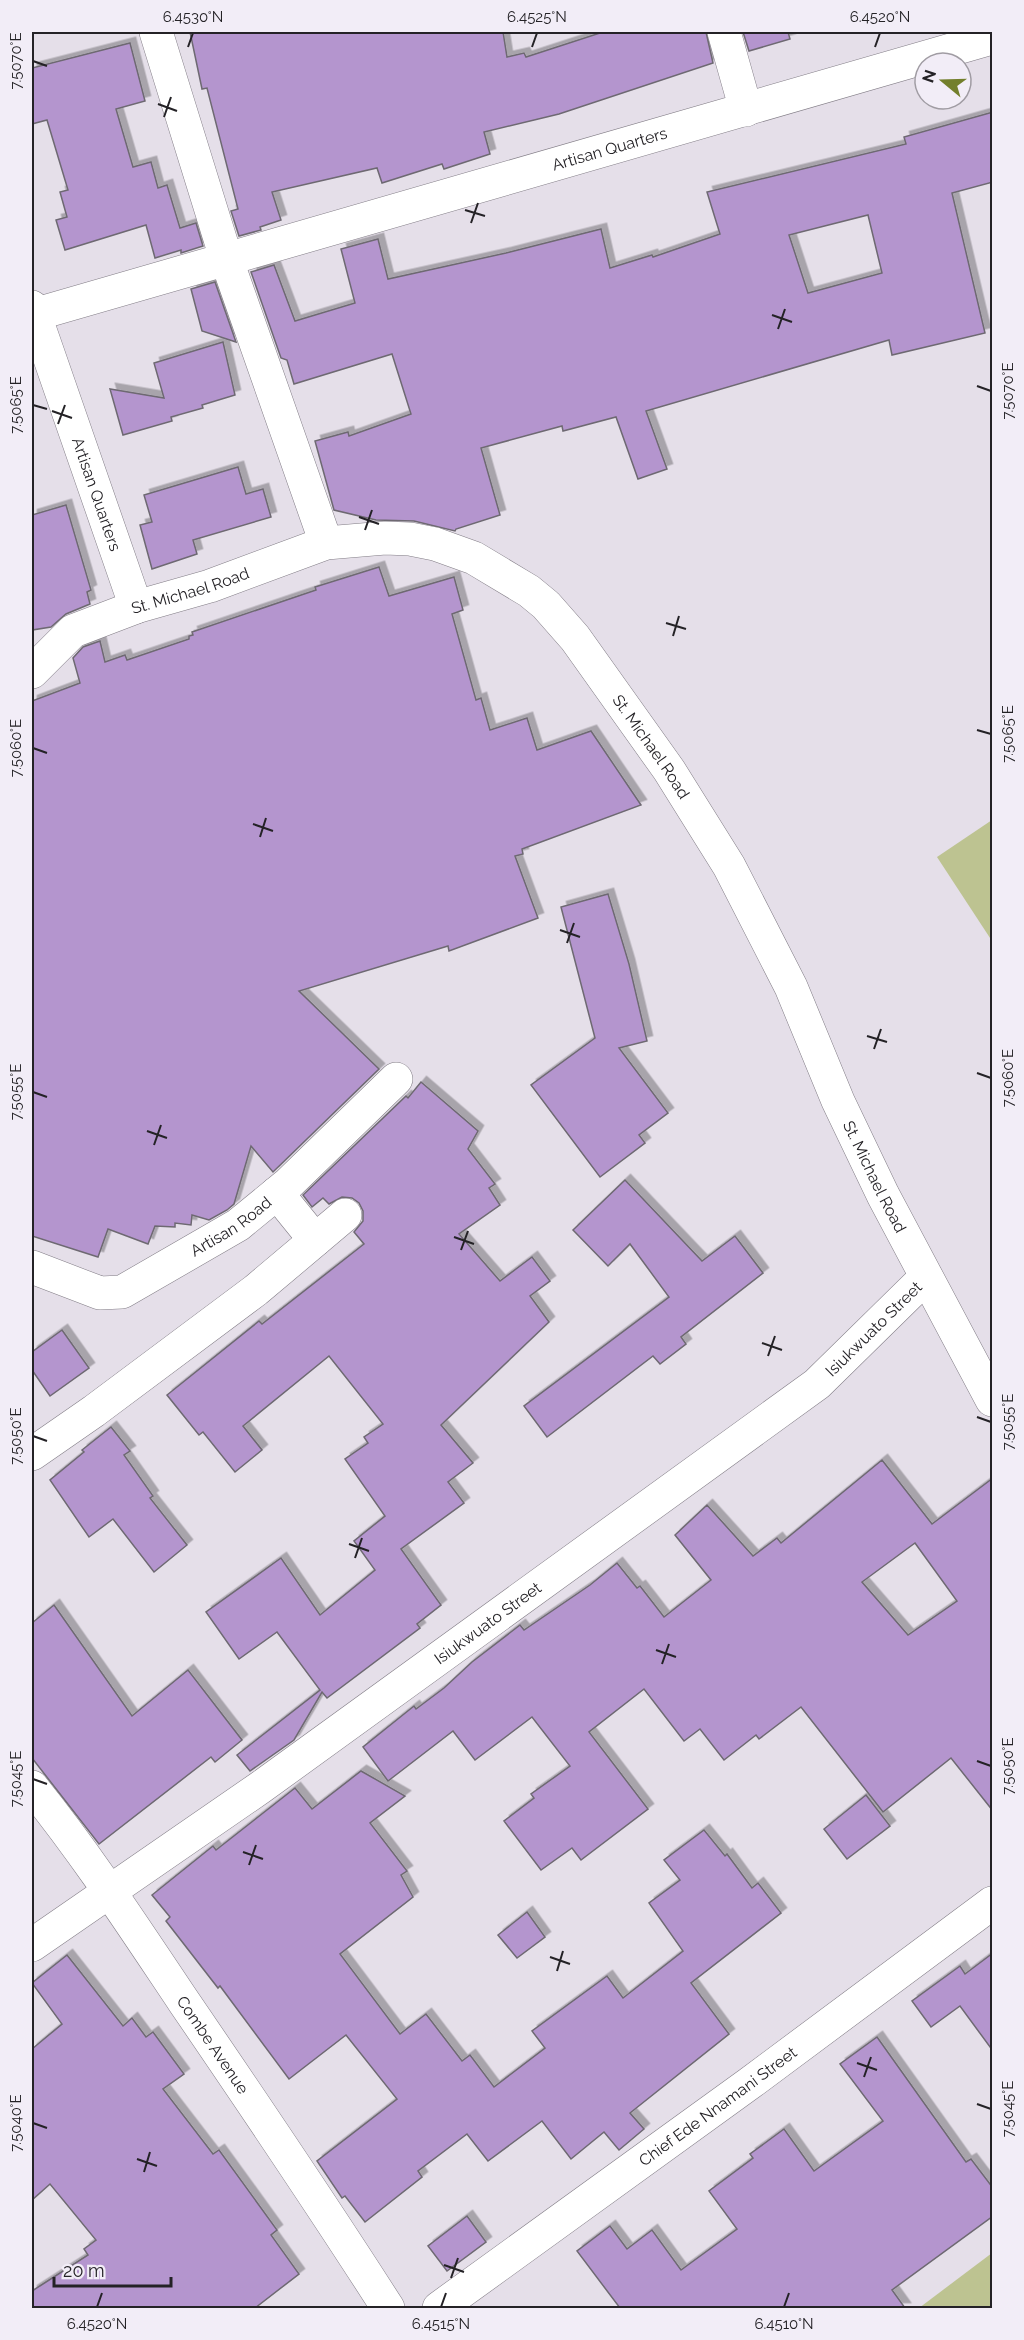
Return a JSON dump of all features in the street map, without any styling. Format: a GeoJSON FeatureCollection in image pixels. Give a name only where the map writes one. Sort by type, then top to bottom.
{"type":"FeatureCollection","features":[{"type":"Feature","properties":{"kind":"street"},"geometry":{"type":"LineString","coordinates":[[156,32],[226,258],[326,543]]}},
{"type":"Feature","properties":{"kind":"street"},"geometry":{"type":"LineString","coordinates":[[724,32],[747,110]]}},
{"type":"Feature","properties":{"kind":"street","name":"Artisan Quarters"},"geometry":{"type":"LineString","coordinates":[[136,607],[32,311],[747,110],[993,38]]}},
{"type":"Feature","properties":{"kind":"street","name":"St. Michael Road"},"geometry":{"type":"LineString","coordinates":[[32,672],[73,631],[136,607],[210,586],[326,543],[385,538],[410,539],[435,544],[474,558],[530,591],[546,605],[575,638],[669,770],[729,866],[791,987],[855,1138],[926,1277],[993,1400]]}},
{"type":"Feature","properties":{"kind":"street","name":"Artisan Road"},"geometry":{"type":"LineString","coordinates":[[32,1267],[100,1293],[122,1292],[238,1225],[278,1193],[396,1079]]}},
{"type":"Feature","properties":{"kind":"street"},"geometry":{"type":"LineString","coordinates":[[278,1193],[315,1240]]}},
{"type":"Feature","properties":{"kind":"street"},"geometry":{"type":"LineString","coordinates":[[32,1454],[94,1411],[256,1290],[345,1215]]}},
{"type":"Feature","properties":{"kind":"street","name":"Isiukwuato Street"},"geometry":{"type":"LineString","coordinates":[[32,1945],[261,1786],[817,1384],[926,1277]]}},
{"type":"Feature","properties":{"kind":"street","name":"Combe Avenue"},"geometry":{"type":"LineString","coordinates":[[32,1787],[109,1891],[319,2201],[388,2308]]}},
{"type":"Feature","properties":{"kind":"street","name":"Chief Ede Nnamani Street"},"geometry":{"type":"LineString","coordinates":[[439,2308],[750,2083],[993,1903]]}},
{"type":"Feature","properties":{"kind":"green space"},"geometry":{"type":"Polygon","coordinates":[[[992,820],[992,941],[937,857],[992,820]]]}},
{"type":"Feature","properties":{"kind":"green space"},"geometry":{"type":"Polygon","coordinates":[[[992,2253],[992,2308],[919,2308],[992,2253]]]}},
{"type":"Feature","properties":{"kind":"building"},"geometry":{"type":"Polygon","coordinates":[[[190,32],[503,32],[507,57],[524,53],[526,57],[603,32],[706,32],[713,63],[559,114],[484,132],[490,154],[444,169],[442,164],[382,183],[377,168],[272,192],[281,220],[260,227],[261,230],[239,236],[231,211],[238,209],[207,88],[202,89],[190,32]]]}},
{"type":"Feature","properties":{"kind":"building"},"geometry":{"type":"Polygon","coordinates":[[[743,32],[788,32],[790,39],[749,51],[743,32]]]}},
{"type":"Feature","properties":{"kind":"building"},"geometry":{"type":"Polygon","coordinates":[[[130,43],[145,101],[116,109],[133,167],[151,162],[158,188],[167,185],[180,228],[196,223],[203,246],[155,258],[146,225],[65,250],[56,220],[67,217],[60,192],[68,190],[47,120],[32,124],[32,68],[130,43]]]}},
{"type":"Feature","properties":{"kind":"building"},"geometry":{"type":"Polygon","coordinates":[[[993,112],[993,182],[952,193],[985,333],[892,355],[889,340],[646,411],[667,469],[638,479],[616,417],[563,431],[562,426],[481,448],[500,515],[455,531],[414,521],[376,520],[334,510],[315,441],[348,432],[349,436],[411,414],[392,354],[294,384],[287,360],[281,358],[251,272],[274,265],[295,321],[355,303],[341,249],[378,239],[388,279],[601,229],[610,268],[652,255],[653,257],[720,234],[707,192],[906,144],[904,137],[993,112]],[[868,215],[789,235],[808,293],[882,273],[868,215]]]}},
{"type":"Feature","properties":{"kind":"building"},"geometry":{"type":"Polygon","coordinates":[[[215,282],[236,342],[202,331],[191,289],[215,282]]]}},
{"type":"Feature","properties":{"kind":"building"},"geometry":{"type":"Polygon","coordinates":[[[223,342],[235,395],[202,405],[203,408],[171,417],[172,421],[123,435],[110,389],[164,398],[154,363],[223,342]]]}},
{"type":"Feature","properties":{"kind":"building"},"geometry":{"type":"Polygon","coordinates":[[[238,467],[246,494],[263,489],[271,517],[193,540],[197,554],[152,569],[140,525],[152,522],[144,495],[238,467]]]}},
{"type":"Feature","properties":{"kind":"building"},"geometry":{"type":"Polygon","coordinates":[[[66,505],[91,590],[87,592],[90,604],[66,614],[51,627],[32,630],[32,515],[66,505]]]}},
{"type":"Feature","properties":{"kind":"building"},"geometry":{"type":"Polygon","coordinates":[[[379,567],[389,596],[454,577],[463,610],[452,614],[476,700],[481,698],[490,730],[527,718],[537,750],[591,731],[641,805],[522,849],[523,854],[515,856],[538,918],[449,951],[448,946],[299,991],[379,1069],[273,1172],[251,1146],[234,1204],[227,1210],[209,1220],[192,1215],[191,1225],[175,1223],[175,1227],[155,1226],[148,1244],[108,1229],[98,1257],[32,1236],[32,701],[80,683],[73,658],[83,647],[100,641],[105,662],[125,655],[127,660],[189,639],[189,636],[193,635],[192,632],[316,590],[315,587],[379,567]]]}},
{"type":"Feature","properties":{"kind":"building"},"geometry":{"type":"Polygon","coordinates":[[[608,894],[629,964],[647,1041],[619,1048],[668,1113],[639,1135],[645,1143],[600,1177],[531,1085],[595,1038],[561,907],[608,894]]]}},
{"type":"Feature","properties":{"kind":"building"},"geometry":{"type":"Polygon","coordinates":[[[421,1082],[478,1131],[468,1149],[495,1184],[489,1188],[500,1205],[459,1234],[500,1281],[532,1257],[550,1281],[530,1296],[549,1322],[441,1425],[473,1463],[448,1482],[464,1503],[401,1549],[441,1605],[417,1624],[420,1628],[327,1698],[322,1692],[294,1740],[250,1771],[237,1755],[320,1690],[277,1632],[239,1659],[206,1612],[281,1558],[320,1615],[375,1570],[354,1541],[385,1516],[345,1459],[368,1443],[364,1437],[383,1424],[329,1356],[243,1426],[262,1450],[235,1472],[203,1432],[199,1435],[167,1395],[259,1321],[262,1324],[364,1244],[354,1232],[363,1221],[363,1211],[359,1203],[352,1198],[342,1197],[329,1204],[323,1198],[312,1207],[303,1195],[406,1096],[408,1098],[421,1082]]]}},
{"type":"Feature","properties":{"kind":"building"},"geometry":{"type":"Polygon","coordinates":[[[625,1180],[702,1261],[735,1236],[763,1273],[681,1337],[686,1344],[660,1364],[653,1356],[547,1437],[524,1406],[669,1297],[630,1244],[608,1266],[573,1230],[625,1180]]]}},
{"type":"Feature","properties":{"kind":"building"},"geometry":{"type":"Polygon","coordinates":[[[62,1330],[89,1368],[50,1396],[32,1370],[32,1352],[62,1330]]]}},
{"type":"Feature","properties":{"kind":"building"},"geometry":{"type":"Polygon","coordinates":[[[111,1427],[130,1451],[124,1455],[153,1496],[150,1498],[187,1545],[154,1572],[113,1519],[89,1537],[50,1480],[111,1427]]]}},
{"type":"Feature","properties":{"kind":"building"},"geometry":{"type":"Polygon","coordinates":[[[882,1460],[932,1524],[993,1478],[993,1811],[951,1758],[883,1812],[801,1707],[759,1739],[756,1735],[724,1760],[700,1729],[684,1741],[644,1689],[589,1732],[648,1809],[581,1860],[572,1848],[541,1870],[504,1821],[534,1798],[531,1794],[570,1766],[532,1717],[475,1760],[453,1731],[388,1781],[363,1747],[414,1706],[416,1709],[444,1688],[472,1662],[520,1625],[524,1630],[590,1585],[617,1563],[637,1588],[640,1586],[664,1617],[711,1580],[675,1535],[707,1505],[753,1556],[777,1538],[781,1543],[882,1460]],[[915,1543],[862,1582],[908,1635],[957,1601],[915,1543]]]}},
{"type":"Feature","properties":{"kind":"building"},"geometry":{"type":"Polygon","coordinates":[[[54,1605],[132,1716],[188,1670],[242,1740],[215,1762],[211,1757],[99,1844],[32,1758],[32,1623],[54,1605]]]}},
{"type":"Feature","properties":{"kind":"building"},"geometry":{"type":"Polygon","coordinates":[[[361,1771],[405,1796],[370,1823],[407,1871],[401,1875],[413,1897],[340,1954],[400,2034],[426,2014],[462,2061],[470,2055],[494,2087],[545,2048],[532,2031],[607,1976],[623,1998],[683,1951],[649,1903],[680,1880],[664,1860],[704,1830],[725,1856],[727,1854],[752,1888],[758,1883],[781,1913],[691,1983],[729,2034],[630,2113],[644,2129],[619,2150],[604,2132],[571,2159],[542,2121],[488,2161],[467,2134],[418,2171],[422,2177],[365,2222],[345,2196],[342,2198],[317,2161],[397,2099],[346,2035],[289,2079],[220,1986],[218,1988],[166,1921],[170,1917],[152,1895],[213,1846],[216,1850],[295,1788],[312,1809],[361,1771]]]}},
{"type":"Feature","properties":{"kind":"building"},"geometry":{"type":"Polygon","coordinates":[[[866,1795],[890,1826],[847,1859],[824,1829],[866,1795]]]}},
{"type":"Feature","properties":{"kind":"building"},"geometry":{"type":"Polygon","coordinates":[[[527,1912],[545,1937],[517,1958],[498,1935],[527,1912]]]}},
{"type":"Feature","properties":{"kind":"building"},"geometry":{"type":"Polygon","coordinates":[[[993,1953],[993,2051],[960,2006],[931,2027],[912,2001],[960,1966],[965,1974],[993,1953]]]}},
{"type":"Feature","properties":{"kind":"building"},"geometry":{"type":"Polygon","coordinates":[[[67,1955],[123,2026],[132,2018],[146,2037],[153,2032],[184,2074],[163,2089],[213,2154],[219,2150],[277,2230],[271,2235],[299,2274],[255,2308],[32,2308],[32,2291],[88,2255],[84,2249],[96,2240],[50,2184],[32,2200],[32,2049],[62,2024],[32,1983],[67,1955]]]}},
{"type":"Feature","properties":{"kind":"building"},"geometry":{"type":"Polygon","coordinates":[[[877,2037],[966,2162],[971,2159],[993,2188],[993,2216],[892,2290],[905,2308],[620,2308],[577,2251],[610,2226],[627,2249],[652,2230],[681,2270],[737,2229],[709,2191],[753,2158],[750,2154],[784,2129],[814,2171],[883,2121],[840,2064],[877,2037]]]}},
{"type":"Feature","properties":{"kind":"building"},"geometry":{"type":"Polygon","coordinates":[[[467,2216],[486,2242],[447,2271],[428,2246],[467,2216]]]}}]}
